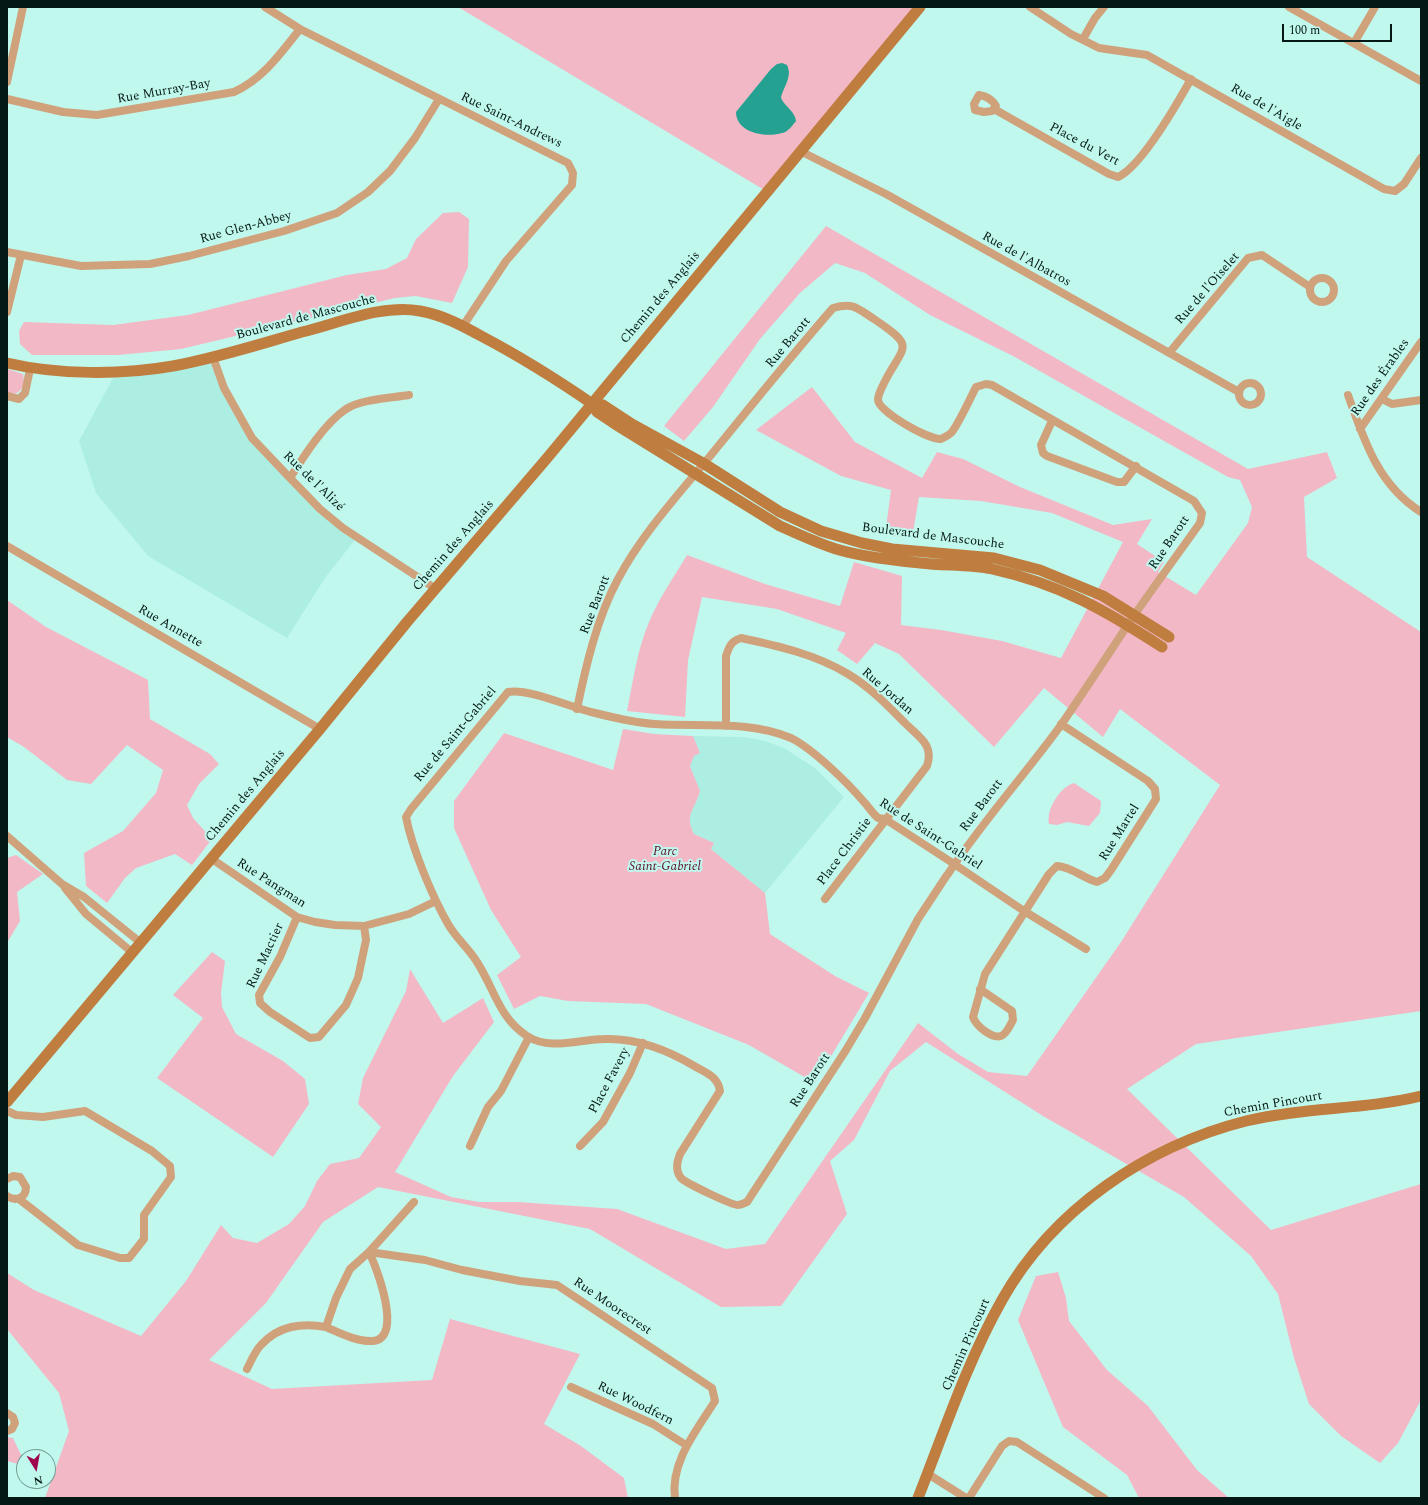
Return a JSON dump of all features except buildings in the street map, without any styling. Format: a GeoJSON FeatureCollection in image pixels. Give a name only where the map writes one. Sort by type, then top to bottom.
{"type":"FeatureCollection","features":[{"type":"Feature","properties":{"kind":"street"},"geometry":{"type":"LineString","coordinates":[[7,82],[24,7]]}},
{"type":"Feature","properties":{"kind":"street","name":"Rue Saint-Andrews"},"geometry":{"type":"LineString","coordinates":[[265,7],[300,29],[561,158],[568,163],[573,173],[572,185],[506,261],[462,326]]}},
{"type":"Feature","properties":{"kind":"street","name":"Chemin des Anglais"},"geometry":{"type":"LineString","coordinates":[[7,1102],[141,944],[407,622],[548,457],[920,7]]}},
{"type":"Feature","properties":{"kind":"street","name":"Rue de l'Aigle"},"geometry":{"type":"LineString","coordinates":[[1030,7],[1070,34],[1099,48],[1147,55],[1384,189],[1394,191],[1404,184],[1421,158]]}},
{"type":"Feature","properties":{"kind":"street"},"geometry":{"type":"LineString","coordinates":[[1083,39],[1094,18],[1104,7]]}},
{"type":"Feature","properties":{"kind":"street"},"geometry":{"type":"LineString","coordinates":[[1289,7],[1421,81]]}},
{"type":"Feature","properties":{"kind":"street"},"geometry":{"type":"LineString","coordinates":[[1354,43],[1375,7]]}},
{"type":"Feature","properties":{"kind":"street","name":"Rue Murray-Bay"},"geometry":{"type":"LineString","coordinates":[[7,99],[63,112],[97,115],[234,92],[248,86],[259,77],[300,29]]}},
{"type":"Feature","properties":{"kind":"street","name":"Place du Vert"},"geometry":{"type":"LineString","coordinates":[[994,109],[1110,174],[1118,176],[1127,173],[1162,129],[1191,79]]}},
{"type":"Feature","properties":{"kind":"street","name":"Rue Glen-Abbey"},"geometry":{"type":"LineString","coordinates":[[7,252],[81,266],[150,264],[189,256],[284,231],[337,213],[368,192],[390,171],[415,138],[439,99]]}},
{"type":"Feature","properties":{"kind":"street","name":"Rue de l'Albatros"},"geometry":{"type":"LineString","coordinates":[[800,151],[886,194],[1239,392]]}},
{"type":"Feature","properties":{"kind":"street"},"geometry":{"type":"LineString","coordinates":[[7,312],[21,255]]}},
{"type":"Feature","properties":{"kind":"street","name":"Rue de l'Oiselet"},"geometry":{"type":"LineString","coordinates":[[1169,352],[1248,258],[1262,255],[1310,287]]}},
{"type":"Feature","properties":{"kind":"street","name":"Rue Barott"},"geometry":{"type":"LineString","coordinates":[[577,709],[588,659],[606,605],[618,579],[646,536],[704,463],[833,308],[846,304],[858,309],[896,334],[902,343],[903,352],[881,389],[878,400],[882,408],[930,437],[941,439],[952,433],[976,388],[986,384],[992,385],[1052,421],[1136,466],[1194,501],[1202,513],[1200,523],[1134,615],[1061,724],[990,813],[954,864],[918,919],[865,1018],[846,1050],[747,1202],[739,1205],[713,1195]]}},
{"type":"Feature","properties":{"kind":"street","name":"Boulevard de Mascouche"},"geometry":{"type":"LineString","coordinates":[[7,363],[30,369],[74,372],[138,370],[171,366],[213,357],[366,315],[384,312],[418,311],[436,314],[462,326],[535,366],[591,404],[597,412],[615,424],[780,526],[834,548],[890,560],[990,569],[1010,573],[1070,593],[1128,625],[1162,647]]}},
{"type":"Feature","properties":{"kind":"street","name":"Rue des Érables"},"geometry":{"type":"LineString","coordinates":[[1360,429],[1421,342]]}},
{"type":"Feature","properties":{"kind":"street","name":"Rue de l'Alizé"},"geometry":{"type":"LineString","coordinates":[[213,357],[224,388],[252,438],[290,478],[320,509],[343,528],[436,589]]}},
{"type":"Feature","properties":{"kind":"street"},"geometry":{"type":"LineString","coordinates":[[7,396],[19,399],[25,393],[30,369]]}},
{"type":"Feature","properties":{"kind":"street"},"geometry":{"type":"LineString","coordinates":[[1348,395],[1366,446],[1394,490],[1421,512]]}},
{"type":"Feature","properties":{"kind":"street"},"geometry":{"type":"LineString","coordinates":[[290,478],[329,424],[347,408],[372,400],[409,396]]}},
{"type":"Feature","properties":{"kind":"street"},"geometry":{"type":"LineString","coordinates":[[1382,399],[1392,404],[1421,400]]}},
{"type":"Feature","properties":{"kind":"street","name":"Boulevard de Mascouche"},"geometry":{"type":"LineString","coordinates":[[591,404],[603,405],[632,424],[704,463],[780,512],[834,536],[892,549],[954,553],[1008,561],[1082,586],[1134,615],[1169,637]]}},
{"type":"Feature","properties":{"kind":"street"},"geometry":{"type":"LineString","coordinates":[[1052,421],[1041,444],[1043,453],[1047,456],[1117,482],[1124,482],[1136,466]]}},
{"type":"Feature","properties":{"kind":"street","name":"Rue Annette"},"geometry":{"type":"LineString","coordinates":[[7,546],[320,729]]}},
{"type":"Feature","properties":{"kind":"street","name":"Rue Jordan"},"geometry":{"type":"LineString","coordinates":[[726,726],[726,656],[734,640],[741,638],[785,647],[820,659],[848,674],[877,695],[927,745],[930,757],[927,766],[885,819]]}},
{"type":"Feature","properties":{"kind":"street","name":"Rue de Saint-Gabriel"},"geometry":{"type":"LineString","coordinates":[[713,1195],[682,1179],[676,1162],[720,1091],[718,1083],[712,1076],[673,1053],[643,1043],[606,1039],[556,1044],[542,1042],[529,1037],[503,1015],[492,987],[477,961],[449,925],[436,902],[410,832],[406,817],[508,692],[515,690],[577,709],[632,721],[654,724],[726,726],[766,731],[789,738],[800,743],[826,764],[878,818],[885,819],[1024,911],[1086,949]]}},
{"type":"Feature","properties":{"kind":"street","name":"Rue Martel"},"geometry":{"type":"LineString","coordinates":[[980,989],[1012,1011],[1013,1020],[1001,1036],[996,1036],[975,1023],[973,1017],[980,989],[984,974],[1024,911],[1049,874],[1058,866],[1067,867],[1088,880],[1097,882],[1105,878],[1134,837],[1156,799],[1155,789],[1148,781],[1061,724]]}},
{"type":"Feature","properties":{"kind":"street","name":"Place Christie"},"geometry":{"type":"LineString","coordinates":[[825,899],[885,819]]}},
{"type":"Feature","properties":{"kind":"street"},"geometry":{"type":"LineString","coordinates":[[7,836],[62,884],[86,914],[133,953]]}},
{"type":"Feature","properties":{"kind":"street","name":"Rue Pangman"},"geometry":{"type":"LineString","coordinates":[[212,858],[297,917],[335,925],[364,926],[409,914],[436,902]]}},
{"type":"Feature","properties":{"kind":"street"},"geometry":{"type":"LineString","coordinates":[[62,884],[84,897],[141,944]]}},
{"type":"Feature","properties":{"kind":"street","name":"Rue Mactier"},"geometry":{"type":"LineString","coordinates":[[297,917],[280,957],[259,995],[260,1003],[270,1012],[310,1038],[319,1037],[346,1005],[358,978],[366,940],[364,926]]}},
{"type":"Feature","properties":{"kind":"street"},"geometry":{"type":"LineString","coordinates":[[470,1146],[488,1107],[501,1091],[529,1037]]}},
{"type":"Feature","properties":{"kind":"street","name":"Place Favery"},"geometry":{"type":"LineString","coordinates":[[580,1146],[603,1122],[630,1073],[643,1043]]}},
{"type":"Feature","properties":{"kind":"street","name":"Chemin Pincourt"},"geometry":{"type":"LineString","coordinates":[[918,1498],[978,1350],[1003,1298],[1043,1243],[1070,1216],[1103,1188],[1156,1154],[1204,1133],[1285,1114],[1371,1104],[1421,1096]]}},
{"type":"Feature","properties":{"kind":"street"},"geometry":{"type":"LineString","coordinates":[[7,1111],[16,1115],[43,1117],[85,1111],[152,1151],[170,1166],[171,1178],[144,1215],[144,1239],[129,1258],[120,1258],[78,1244],[19,1199],[11,1199],[7,1196]]}},
{"type":"Feature","properties":{"kind":"street"},"geometry":{"type":"LineString","coordinates":[[7,1179],[17,1176],[26,1183],[26,1190],[19,1199]]}},
{"type":"Feature","properties":{"kind":"street"},"geometry":{"type":"LineString","coordinates":[[326,1327],[336,1298],[350,1269],[369,1252],[414,1202]]}},
{"type":"Feature","properties":{"kind":"street"},"geometry":{"type":"LineString","coordinates":[[247,1369],[261,1345],[284,1329],[307,1324],[326,1327],[349,1336],[373,1341],[380,1338],[385,1331],[388,1308],[378,1271],[369,1252]]}},
{"type":"Feature","properties":{"kind":"street","name":"Rue Moorecrest"},"geometry":{"type":"LineString","coordinates":[[369,1252],[425,1260],[462,1270],[520,1281],[558,1285],[712,1388],[715,1401],[686,1446],[678,1465],[674,1490],[675,1498]]}},
{"type":"Feature","properties":{"kind":"street","name":"Rue Woodfern"},"geometry":{"type":"LineString","coordinates":[[571,1387],[653,1424],[686,1446]]}},
{"type":"Feature","properties":{"kind":"street"},"geometry":{"type":"LineString","coordinates":[[7,1414],[13,1417],[15,1422],[12,1429],[7,1431]]}},
{"type":"Feature","properties":{"kind":"street"},"geometry":{"type":"LineString","coordinates":[[928,1474],[968,1498],[1002,1446],[1009,1442],[1017,1442],[1104,1498]]}},
{"type":"Feature","properties":{"kind":"shaded area"},"geometry":{"type":"Polygon","coordinates":[[[782,63],[787,65],[789,74],[781,98],[794,114],[796,121],[786,131],[775,134],[760,134],[746,129],[737,119],[736,112],[771,69],[777,64],[782,63]]]}},
{"type":"Feature","properties":{"kind":"shaded area"},"geometry":{"type":"Polygon","coordinates":[[[213,357],[252,438],[320,509],[358,536],[325,578],[287,638],[148,556],[96,493],[79,441],[113,378],[183,369],[213,357]]]}},
{"type":"Feature","properties":{"kind":"shaded area"},"geometry":{"type":"Polygon","coordinates":[[[693,736],[744,737],[765,741],[784,748],[815,768],[844,797],[765,893],[711,849],[714,843],[694,834],[690,825],[689,816],[700,793],[690,766],[694,756],[700,753],[693,736]]]}},
{"type":"Feature","properties":{"kind":"green space"},"geometry":{"type":"Polygon","coordinates":[[[458,7],[920,7],[766,191],[458,7]]]}},
{"type":"Feature","properties":{"kind":"green space"},"geometry":{"type":"Polygon","coordinates":[[[459,212],[469,219],[468,267],[452,303],[416,296],[395,298],[181,349],[118,355],[32,355],[20,344],[19,331],[24,322],[113,325],[188,315],[347,275],[386,269],[407,258],[416,239],[443,213],[459,212]]]}},
{"type":"Feature","properties":{"kind":"green space"},"geometry":{"type":"Polygon","coordinates":[[[826,226],[1248,469],[1327,452],[1337,478],[1304,497],[1307,557],[1421,632],[1421,1011],[1196,1044],[1127,1089],[1271,1230],[1421,1184],[1421,1400],[1398,1443],[1380,1463],[1341,1436],[1309,1404],[1294,1358],[1278,1294],[1251,1256],[1184,1197],[1043,1116],[926,1042],[890,1071],[854,1140],[830,1161],[847,1214],[781,1306],[721,1307],[590,1229],[378,1187],[323,1222],[266,1303],[209,1360],[272,1389],[432,1380],[450,1319],[580,1354],[544,1424],[581,1446],[624,1478],[628,1498],[45,1498],[48,1489],[56,1489],[56,1467],[69,1431],[59,1393],[7,1329],[7,1273],[34,1290],[141,1336],[186,1281],[221,1225],[233,1238],[257,1243],[289,1224],[305,1206],[317,1181],[330,1164],[359,1158],[381,1127],[358,1104],[363,1078],[406,991],[410,969],[443,1023],[483,998],[494,1022],[453,1076],[395,1172],[451,1197],[479,1202],[518,1202],[617,1209],[726,1249],[765,1244],[918,1023],[958,1054],[988,1072],[1027,1076],[1121,942],[1220,785],[1120,709],[1103,737],[1044,688],[994,747],[899,654],[875,643],[857,664],[837,650],[846,633],[777,609],[702,597],[688,660],[685,717],[627,711],[641,644],[649,622],[657,604],[687,555],[765,584],[840,606],[854,562],[902,576],[901,625],[941,630],[1002,641],[1061,658],[1123,542],[1052,513],[981,501],[919,497],[912,538],[885,535],[891,490],[841,476],[756,430],[812,387],[855,442],[922,478],[937,452],[963,459],[1020,487],[1113,525],[1152,519],[1137,544],[1164,562],[1158,572],[1196,595],[1248,523],[1252,507],[1240,480],[1228,477],[1013,356],[930,315],[865,273],[835,263],[800,293],[760,339],[713,407],[684,441],[664,426],[826,226]]]}},
{"type":"Feature","properties":{"kind":"green space"},"geometry":{"type":"Polygon","coordinates":[[[7,369],[23,374],[24,383],[19,392],[12,394],[7,393],[7,369]]]}},
{"type":"Feature","properties":{"kind":"green space"},"geometry":{"type":"Polygon","coordinates":[[[7,600],[46,627],[148,680],[150,719],[210,754],[219,764],[199,784],[187,805],[193,818],[212,839],[192,865],[175,854],[136,868],[125,878],[107,903],[86,886],[84,853],[123,831],[156,793],[163,770],[127,745],[91,784],[67,780],[24,747],[7,737],[7,600]]]}},
{"type":"Feature","properties":{"kind":"green space","name":"Parc Saint-Gabriel"},"geometry":{"type":"Polygon","coordinates":[[[623,729],[654,734],[693,736],[700,753],[694,756],[690,766],[700,791],[690,817],[691,827],[694,834],[714,843],[711,849],[765,893],[770,934],[835,976],[869,993],[815,1083],[749,1045],[646,1004],[568,1001],[540,996],[514,1009],[497,975],[521,957],[491,910],[454,828],[454,801],[504,733],[613,770],[623,729]]]}},
{"type":"Feature","properties":{"kind":"green space"},"geometry":{"type":"Polygon","coordinates":[[[1074,783],[1101,801],[1100,813],[1089,826],[1067,822],[1057,825],[1049,824],[1050,812],[1055,799],[1064,789],[1074,783]]]}},
{"type":"Feature","properties":{"kind":"green space"},"geometry":{"type":"Polygon","coordinates":[[[16,855],[43,874],[17,892],[20,921],[7,943],[7,858],[16,855]]]}},
{"type":"Feature","properties":{"kind":"green space"},"geometry":{"type":"Polygon","coordinates":[[[212,952],[225,961],[221,993],[222,1007],[236,1034],[283,1061],[305,1079],[309,1104],[273,1157],[157,1078],[203,1018],[173,995],[212,952]]]}},
{"type":"Feature","properties":{"kind":"green space"},"geometry":{"type":"Polygon","coordinates":[[[1058,1272],[1066,1298],[1069,1321],[1107,1370],[1148,1406],[1197,1470],[1229,1498],[1139,1498],[1127,1475],[1063,1427],[1018,1320],[1036,1276],[1058,1272]]]}},
{"type":"Feature","properties":{"kind":"green space"},"geometry":{"type":"Polygon","coordinates":[[[7,1437],[13,1438],[18,1449],[16,1449],[16,1463],[7,1461],[7,1437]]]}}]}
